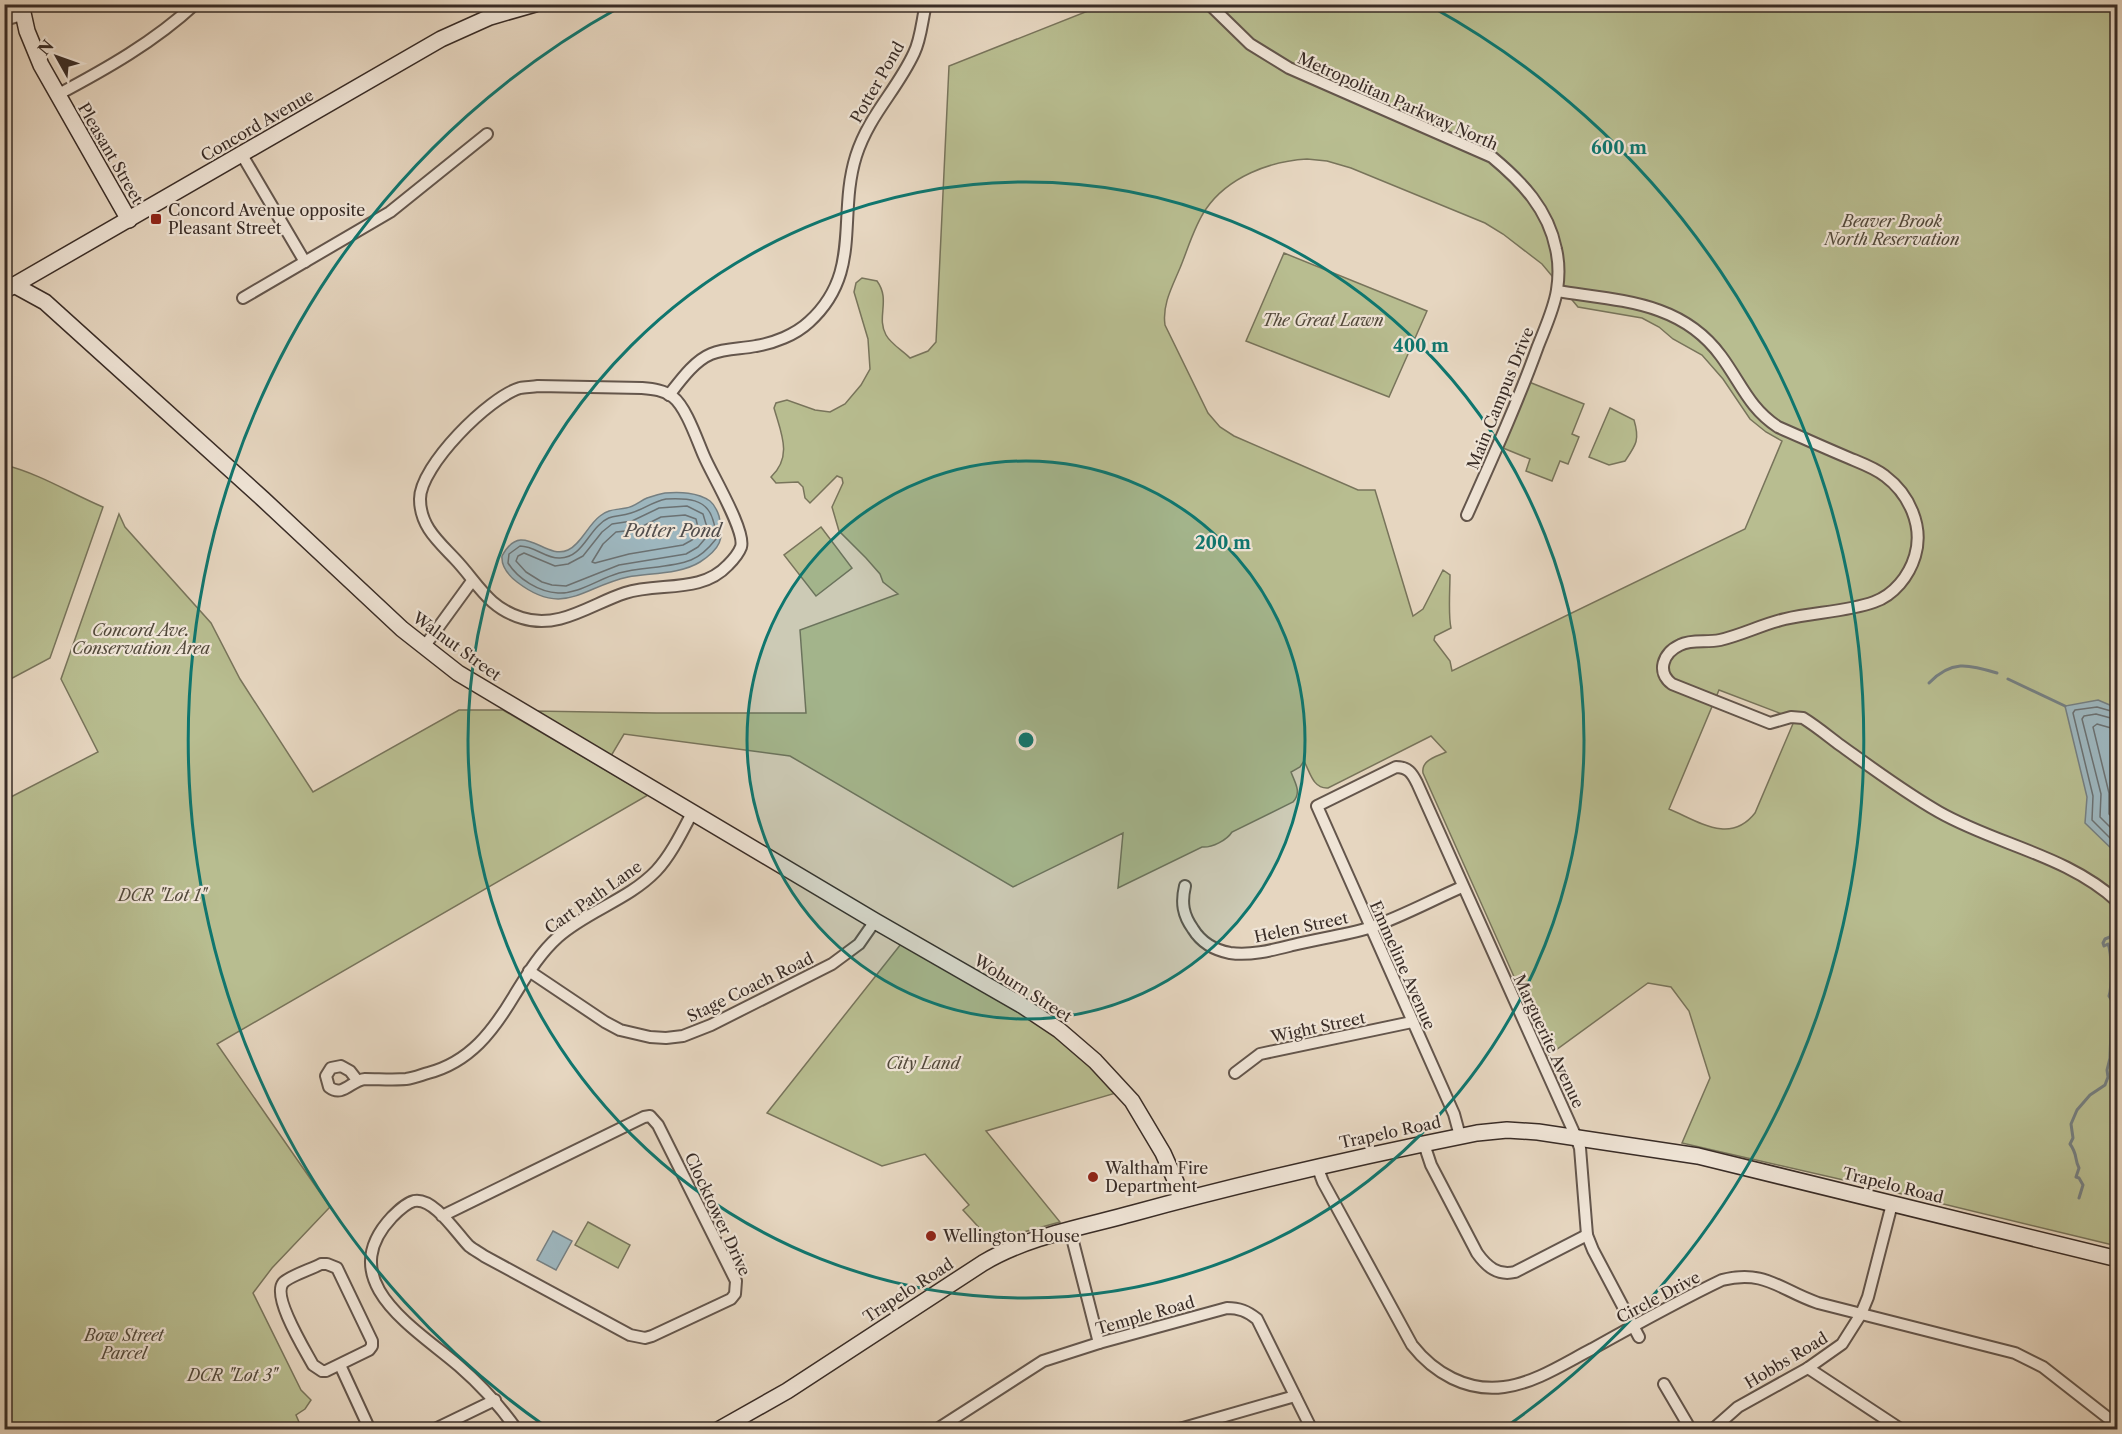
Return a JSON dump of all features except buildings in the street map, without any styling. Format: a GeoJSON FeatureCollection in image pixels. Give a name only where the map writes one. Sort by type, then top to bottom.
{"type":"FeatureCollection","features":[{"type":"Feature","properties":{"kind":"main road","name":"Concord Avenue"},"geometry":{"type":"LineString","coordinates":[[9,288],[450,34],[490,17],[535,4]]}},
{"type":"Feature","properties":{"kind":"main road","name":"Pleasant Street"},"geometry":{"type":"LineString","coordinates":[[22,10],[35,52],[129,220]]}},
{"type":"Feature","properties":{"kind":"main road"},"geometry":{"type":"LineString","coordinates":[[36,273],[45,302]]}},
{"type":"Feature","properties":{"kind":"main road","name":"Walnut Street"},"geometry":{"type":"LineString","coordinates":[[9,288],[45,302],[424,647],[478,686],[614,764],[692,813],[908,940]]}},
{"type":"Feature","properties":{"kind":"main road","name":"Woburn Street"},"geometry":{"type":"LineString","coordinates":[[908,940],[1032,1012],[1066,1036],[1095,1061],[1126,1095],[1143,1118],[1169,1165],[1181,1200]]}},
{"type":"Feature","properties":{"kind":"main road","name":"Trapelo Road"},"geometry":{"type":"LineString","coordinates":[[721,1429],[778,1397],[996,1255],[1026,1243],[1181,1200],[1317,1166],[1460,1136],[1507,1130],[1576,1137],[1698,1156],[2118,1259]]}},
{"type":"Feature","properties":{"kind":"street"},"geometry":{"type":"LineString","coordinates":[[57,95],[151,40],[195,4]]}},
{"type":"Feature","properties":{"kind":"street","name":"Potter Pond"},"geometry":{"type":"LineString","coordinates":[[669,395],[690,370],[709,355],[730,349],[757,346],[785,337],[808,323],[825,305],[838,284],[843,265],[848,199],[855,157],[868,124],[915,52],[926,4]]}},
{"type":"Feature","properties":{"kind":"street","name":"Metropolitan Parkway North"},"geometry":{"type":"LineString","coordinates":[[1209,4],[1250,44],[1289,68],[1492,157],[1519,180],[1538,204],[1550,228],[1556,249],[1557,291]]}},
{"type":"Feature","properties":{"kind":"street"},"geometry":{"type":"LineString","coordinates":[[4,20],[22,10]]}},
{"type":"Feature","properties":{"kind":"street"},"geometry":{"type":"LineString","coordinates":[[243,298],[360,231],[398,206],[487,134]]}},
{"type":"Feature","properties":{"kind":"street"},"geometry":{"type":"LineString","coordinates":[[242,155],[304,262]]}},
{"type":"Feature","properties":{"kind":"street"},"geometry":{"type":"LineString","coordinates":[[1557,291],[1644,305],[1688,323],[1721,355],[1754,408],[1764,418],[1778,427],[1884,475],[1896,486],[1912,510],[1918,539],[1916,555],[1904,579],[1893,592],[1876,601],[1781,619],[1720,640],[1679,645],[1671,651],[1663,666],[1662,673],[1666,679],[1672,684],[1770,723],[1791,717],[1803,718],[1929,806],[1973,830],[2069,868],[2118,902]]}},
{"type":"Feature","properties":{"kind":"street","name":"Main Campus Drive"},"geometry":{"type":"LineString","coordinates":[[1467,515],[1530,369],[1557,291]]}},
{"type":"Feature","properties":{"kind":"street"},"geometry":{"type":"LineString","coordinates":[[557,386],[642,388],[657,389],[669,395],[683,409],[718,488],[735,516],[740,533],[742,545],[736,556],[720,573],[704,581],[679,586],[625,592],[592,608],[555,621],[524,619],[503,610],[486,597],[429,532],[421,516],[420,497],[431,467],[463,431],[487,410],[519,388],[557,386]]}},
{"type":"Feature","properties":{"kind":"street"},"geometry":{"type":"LineString","coordinates":[[424,647],[472,581]]}},
{"type":"Feature","properties":{"kind":"street","name":"Emmeline Avenue"},"geometry":{"type":"LineString","coordinates":[[1403,767],[1389,770],[1317,806],[1454,1114],[1460,1136]]}},
{"type":"Feature","properties":{"kind":"street","name":"Marguerite Avenue"},"geometry":{"type":"LineString","coordinates":[[1403,767],[1413,776],[1576,1137],[1580,1148],[1587,1234],[1636,1332]]}},
{"type":"Feature","properties":{"kind":"street","name":"Cart Path Lane"},"geometry":{"type":"LineString","coordinates":[[357,1080],[408,1079],[436,1071],[460,1060],[479,1045],[495,1027],[547,948],[570,927],[628,892],[656,871],[692,813]]}},
{"type":"Feature","properties":{"kind":"street","name":"Helen Street"},"geometry":{"type":"LineString","coordinates":[[1185,886],[1181,900],[1189,924],[1200,939],[1228,953],[1268,951],[1370,927],[1462,887]]}},
{"type":"Feature","properties":{"kind":"street","name":"Stage Coach Road"},"geometry":{"type":"LineString","coordinates":[[530,971],[620,1030],[650,1037],[683,1036],[711,1025],[832,964],[859,944],[875,921]]}},
{"type":"Feature","properties":{"kind":"street","name":"Wight Street"},"geometry":{"type":"LineString","coordinates":[[1236,1073],[1260,1054],[1412,1023]]}},
{"type":"Feature","properties":{"kind":"street","name":"Clocktower Drive"},"geometry":{"type":"LineString","coordinates":[[442,1216],[650,1116],[658,1125],[736,1281],[737,1288],[731,1299],[645,1338],[630,1335],[484,1256],[470,1246],[442,1216],[423,1202],[415,1201],[396,1213],[386,1223],[374,1244],[371,1267],[383,1299],[396,1313],[458,1364],[495,1400],[518,1430]]}},
{"type":"Feature","properties":{"kind":"street"},"geometry":{"type":"LineString","coordinates":[[1424,1144],[1431,1165],[1477,1253],[1486,1265],[1494,1270],[1502,1273],[1515,1272],[1587,1234]]}},
{"type":"Feature","properties":{"kind":"street","name":"Circle Drive"},"geometry":{"type":"LineString","coordinates":[[1317,1166],[1323,1182],[1412,1346],[1436,1370],[1452,1379],[1488,1387],[1503,1388],[1518,1384],[1636,1332],[1722,1280],[1748,1275],[1772,1282],[1800,1297],[1999,1348],[2030,1359],[2056,1376],[2111,1421]]}},
{"type":"Feature","properties":{"kind":"street","name":"Hobbs Road"},"geometry":{"type":"LineString","coordinates":[[1712,1430],[1738,1407],[1808,1368],[1842,1344],[1862,1314],[1874,1280],[1892,1203]]}},
{"type":"Feature","properties":{"kind":"street"},"geometry":{"type":"LineString","coordinates":[[1070,1230],[1100,1342]]}},
{"type":"Feature","properties":{"kind":"street"},"geometry":{"type":"LineString","coordinates":[[321,1264],[337,1268],[372,1341],[369,1350],[340,1365],[332,1370],[321,1371],[313,1365],[281,1298],[282,1284],[321,1264]]}},
{"type":"Feature","properties":{"kind":"street","name":"Temple Road"},"geometry":{"type":"LineString","coordinates":[[936,1430],[1043,1361],[1100,1342],[1214,1311],[1238,1308],[1257,1319],[1312,1430]]}},
{"type":"Feature","properties":{"kind":"street"},"geometry":{"type":"LineString","coordinates":[[340,1365],[370,1430]]}},
{"type":"Feature","properties":{"kind":"street"},"geometry":{"type":"LineString","coordinates":[[1808,1368],[1902,1430]]}},
{"type":"Feature","properties":{"kind":"street"},"geometry":{"type":"LineString","coordinates":[[1664,1383],[1690,1430]]}},
{"type":"Feature","properties":{"kind":"street"},"geometry":{"type":"LineString","coordinates":[[1176,1430],[1295,1396]]}},
{"type":"Feature","properties":{"kind":"street"},"geometry":{"type":"LineString","coordinates":[[433,1430],[495,1400]]}},
{"type":"Feature","properties":{"kind":"green space","name":"Beaver Brook North Reservation"},"geometry":{"type":"Polygon","coordinates":[[[1103,5],[2117,5],[2117,1246],[1682,1143],[1710,1078],[1689,1011],[1671,987],[1648,983],[1549,1055],[1423,773],[1427,762],[1446,752],[1431,736],[1328,788],[1315,783],[1304,761],[1300,767],[1291,772],[1297,791],[1293,802],[1232,832],[1219,843],[1202,847],[1118,888],[1123,833],[1013,887],[790,756],[624,734],[611,756],[534,711],[806,713],[800,630],[898,594],[883,582],[880,574],[839,531],[832,507],[843,483],[842,478],[837,476],[810,503],[805,498],[803,487],[798,482],[776,483],[771,477],[782,461],[783,453],[782,435],[774,408],[776,403],[787,400],[815,410],[830,412],[845,404],[861,385],[870,369],[868,339],[854,292],[856,283],[862,278],[877,281],[881,288],[883,328],[888,338],[897,347],[910,358],[928,351],[936,342],[949,66],[1103,5]],[[1307,159],[1265,167],[1238,180],[1215,198],[1198,223],[1171,289],[1166,303],[1165,325],[1208,413],[1220,427],[1234,436],[1358,490],[1375,490],[1413,616],[1423,609],[1443,570],[1450,575],[1451,628],[1435,636],[1434,640],[1450,661],[1452,671],[1745,529],[1782,441],[1750,419],[1723,379],[1702,355],[1642,318],[1578,307],[1542,264],[1485,223],[1351,168],[1327,161],[1307,159]],[[1719,690],[1669,809],[1702,824],[1724,829],[1735,828],[1745,823],[1755,813],[1795,719],[1719,690]]]}},
{"type":"Feature","properties":{"kind":"green space","name":"The Great Lawn"},"geometry":{"type":"Polygon","coordinates":[[[1284,253],[1427,311],[1389,397],[1246,341],[1284,253]]]}},
{"type":"Feature","properties":{"kind":"green space"},"geometry":{"type":"Polygon","coordinates":[[[1529,382],[1584,404],[1572,434],[1579,437],[1568,464],[1560,461],[1552,481],[1526,471],[1530,459],[1503,448],[1529,382]]]}},
{"type":"Feature","properties":{"kind":"green space"},"geometry":{"type":"Polygon","coordinates":[[[1610,408],[1634,420],[1637,438],[1625,461],[1609,465],[1589,457],[1610,408]]]}},
{"type":"Feature","properties":{"kind":"green space","name":"Concord Ave. Conservation Area"},"geometry":{"type":"Polygon","coordinates":[[[5,465],[43,479],[103,507],[50,658],[5,682],[5,465]]]}},
{"type":"Feature","properties":{"kind":"green space","name":"DCR \"Lot 1\""},"geometry":{"type":"Polygon","coordinates":[[[119,514],[125,527],[211,623],[240,679],[313,792],[459,710],[503,710],[648,795],[217,1044],[330,1207],[272,1268],[253,1293],[301,1390],[311,1400],[305,1409],[296,1415],[302,1429],[5,1429],[5,800],[98,752],[61,679],[119,514]]]}},
{"type":"Feature","properties":{"kind":"green space"},"geometry":{"type":"Polygon","coordinates":[[[821,527],[852,568],[816,596],[784,555],[821,527]]]}},
{"type":"Feature","properties":{"kind":"green space","name":"City Land"},"geometry":{"type":"Polygon","coordinates":[[[901,944],[1019,1012],[1055,1036],[1090,1066],[1116,1093],[986,1131],[1060,1222],[1002,1238],[994,1244],[963,1210],[969,1205],[925,1154],[882,1166],[767,1113],[901,944]]]}},
{"type":"Feature","properties":{"kind":"green space"},"geometry":{"type":"Polygon","coordinates":[[[588,1222],[630,1245],[618,1268],[575,1245],[588,1222]]]}},
{"type":"Feature","properties":{"kind":"water","name":"Potter Pond"},"geometry":{"type":"Polygon","coordinates":[[[665,493],[694,494],[705,498],[715,506],[721,524],[719,543],[712,553],[692,566],[675,571],[628,577],[573,597],[561,599],[533,593],[508,574],[504,567],[502,556],[510,545],[518,541],[526,540],[559,552],[568,550],[603,514],[665,493]]]}},
{"type":"Feature","properties":{"kind":"water"},"geometry":{"type":"Polygon","coordinates":[[[2098,700],[2117,708],[2117,854],[2085,823],[2087,797],[2065,706],[2098,700]]]}},
{"type":"Feature","properties":{"kind":"water"},"geometry":{"type":"Polygon","coordinates":[[[553,1231],[572,1241],[556,1270],[537,1260],[553,1231]]]}},
{"type":"Feature","properties":{"kind":"waterway"},"geometry":{"type":"LineString","coordinates":[[1929,683],[1945,670],[1953,667],[1969,666],[1997,673]]}},
{"type":"Feature","properties":{"kind":"waterway"},"geometry":{"type":"LineString","coordinates":[[2008,679],[2065,706]]}},
{"type":"Feature","properties":{"kind":"waterway"},"geometry":{"type":"LineString","coordinates":[[2079,1198],[2083,1185],[2076,1177],[2079,1168],[2070,1144],[2073,1138],[2071,1124],[2077,1110],[2090,1095],[2105,1085],[2108,1077],[2112,1001],[2109,996],[2111,962],[2108,944],[2104,946],[2103,943],[2110,937],[2115,922]]}},
{"type":"Feature","properties":{"kind":"place","name":"Concord Avenue opposite Pleasant Street"},"geometry":{"type":"Point","coordinates":[156,219]}},
{"type":"Feature","properties":{"kind":"place","name":"Waltham Fire Department"},"geometry":{"type":"Point","coordinates":[1093,1177]}},
{"type":"Feature","properties":{"kind":"place","name":"Wellington House"},"geometry":{"type":"Point","coordinates":[931,1236]}},
{"type":"Feature","properties":{"kind":"park label","name":"Bow Street Parcel"},"geometry":{"type":"Point","coordinates":[124,1344]}},
{"type":"Feature","properties":{"kind":"park label","name":"DCR \"Lot 3\""},"geometry":{"type":"Point","coordinates":[232,1375]}}]}
